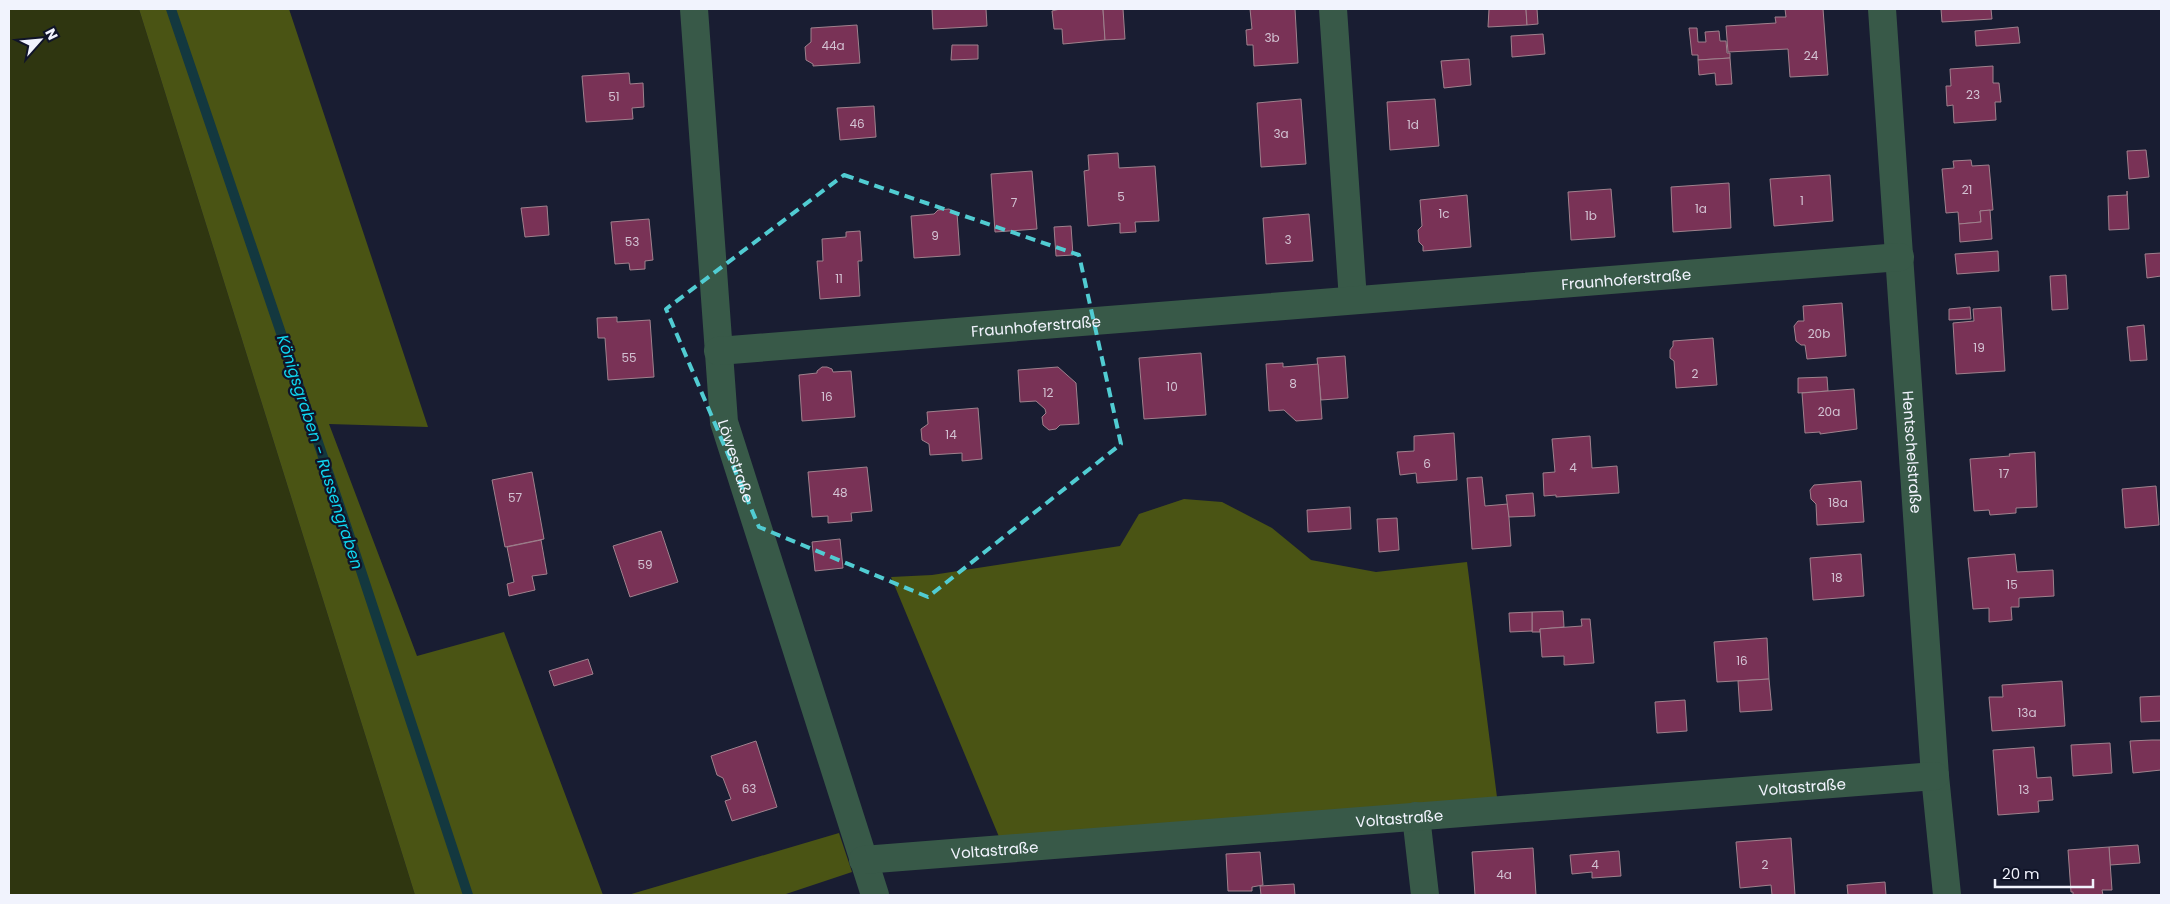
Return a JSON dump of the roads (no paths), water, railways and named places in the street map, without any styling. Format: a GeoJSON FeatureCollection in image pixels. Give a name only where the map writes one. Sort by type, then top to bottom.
{"type":"FeatureCollection","features":[{"type":"Feature","properties":{"kind":"street","name":"Löwestraße"},"geometry":{"type":"LineString","coordinates":[[694,9],[724,422],[875,895]]}},
{"type":"Feature","properties":{"kind":"street"},"geometry":{"type":"LineString","coordinates":[[1333,9],[1353,300]]}},
{"type":"Feature","properties":{"kind":"street","name":"Hentschelstraße"},"geometry":{"type":"LineString","coordinates":[[1882,9],[1935,776],[1947,895]]}},
{"type":"Feature","properties":{"kind":"street","name":"Fraunhoferstraße"},"geometry":{"type":"LineString","coordinates":[[718,351],[1900,257]]}},
{"type":"Feature","properties":{"kind":"street","name":"Voltastraße"},"geometry":{"type":"LineString","coordinates":[[863,860],[1935,776]]}},
{"type":"Feature","properties":{"kind":"street"},"geometry":{"type":"LineString","coordinates":[[1416,816],[1425,895]]}},
{"type":"Feature","properties":{"kind":"waterway","name":"Königsgraben - Russengraben"},"geometry":{"type":"LineString","coordinates":[[171,9],[339,504],[468,895]]}}]}
